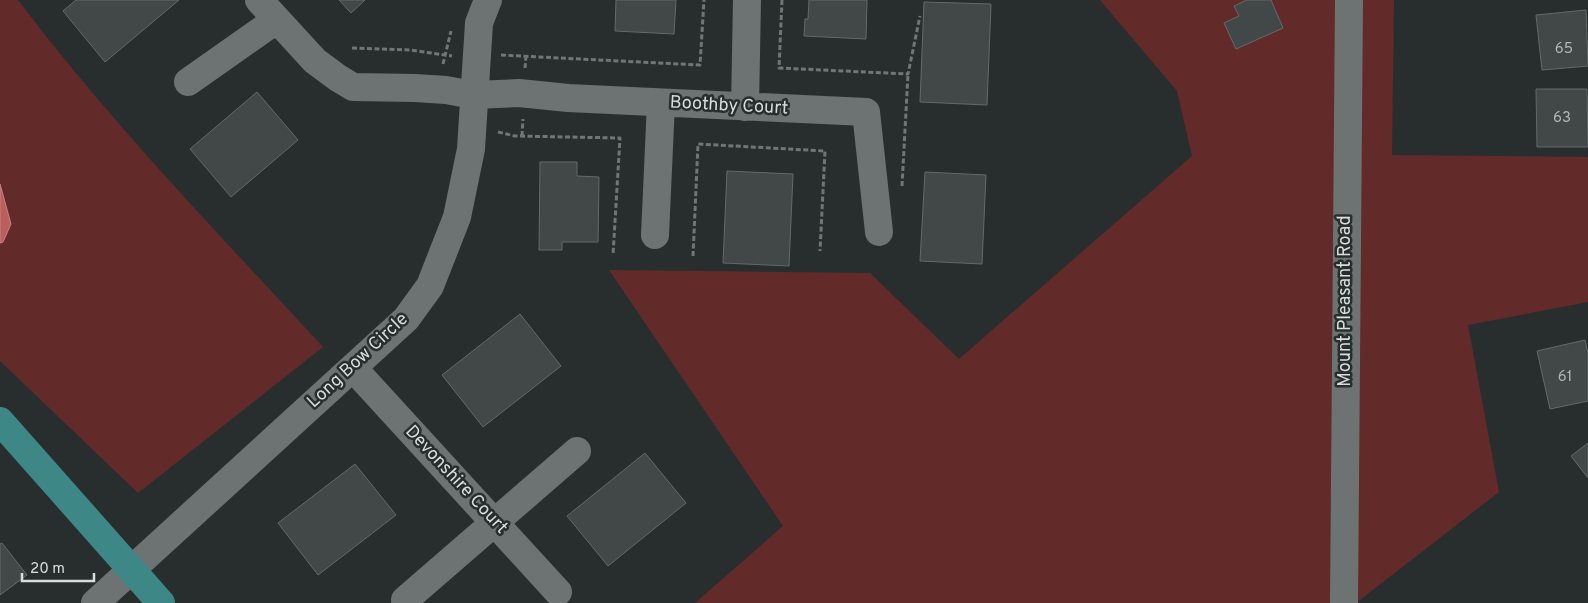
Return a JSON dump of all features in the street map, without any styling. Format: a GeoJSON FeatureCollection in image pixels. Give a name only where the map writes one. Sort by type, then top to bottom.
{"type":"FeatureCollection","features":[{"type":"Feature","properties":{"kind":"main road"},"geometry":{"type":"LineString","coordinates":[[0,421],[161,603]]}},
{"type":"Feature","properties":{"kind":"street","name":"Boothby Court"},"geometry":{"type":"LineString","coordinates":[[259,0],[315,61],[353,87],[437,89],[473,95],[519,93],[568,98],[745,108],[866,112],[879,232]]}},
{"type":"Feature","properties":{"kind":"street","name":"Long Bow Circle"},"geometry":{"type":"LineString","coordinates":[[95,603],[406,319],[430,286],[457,217],[471,149],[479,23],[488,0]]}},
{"type":"Feature","properties":{"kind":"street"},"geometry":{"type":"LineString","coordinates":[[745,108],[747,0]]}},
{"type":"Feature","properties":{"kind":"street","name":"Mount Pleasant Road"},"geometry":{"type":"LineString","coordinates":[[1344,603],[1348,0]]}},
{"type":"Feature","properties":{"kind":"street"},"geometry":{"type":"LineString","coordinates":[[188,82],[276,20]]}},
{"type":"Feature","properties":{"kind":"street"},"geometry":{"type":"LineString","coordinates":[[654,235],[661,103]]}},
{"type":"Feature","properties":{"kind":"street","name":"Devonshire Court"},"geometry":{"type":"LineString","coordinates":[[353,368],[558,592]]}},
{"type":"Feature","properties":{"kind":"street"},"geometry":{"type":"LineString","coordinates":[[405,600],[578,451]]}},
{"type":"Feature","properties":{"kind":"path"},"geometry":{"type":"LineString","coordinates":[[494,55],[700,65],[704,0]]}},
{"type":"Feature","properties":{"kind":"path"},"geometry":{"type":"LineString","coordinates":[[782,0],[779,68],[908,74]]}},
{"type":"Feature","properties":{"kind":"path"},"geometry":{"type":"LineString","coordinates":[[902,192],[908,74],[920,16]]}},
{"type":"Feature","properties":{"kind":"path"},"geometry":{"type":"LineString","coordinates":[[437,89],[452,28]]}},
{"type":"Feature","properties":{"kind":"path"},"geometry":{"type":"LineString","coordinates":[[352,48],[410,50],[455,56]]}},
{"type":"Feature","properties":{"kind":"path"},"geometry":{"type":"LineString","coordinates":[[472,128],[515,136],[620,138],[613,255]]}},
{"type":"Feature","properties":{"kind":"path"},"geometry":{"type":"LineString","coordinates":[[693,256],[698,144],[825,151],[820,251]]}},
{"type":"Feature","properties":{"kind":"shaded area"},"geometry":{"type":"Polygon","coordinates":[[[0,0],[18,0],[128,134],[323,347],[138,493],[0,361],[0,0]]]}},
{"type":"Feature","properties":{"kind":"shaded area"},"geometry":{"type":"Polygon","coordinates":[[[1100,0],[1394,0],[1392,155],[1588,157],[1588,302],[1468,325],[1499,492],[1356,603],[695,603],[783,526],[609,270],[870,273],[959,359],[1192,156],[1177,91],[1100,0]]]}},
{"type":"Feature","properties":{"kind":"shaded area"},"geometry":{"type":"Polygon","coordinates":[[[0,184],[11,224],[3,242],[0,243],[0,184]]]}},
{"type":"Feature","properties":{"kind":"building"},"geometry":{"type":"Polygon","coordinates":[[[76,0],[179,0],[105,62],[63,11],[76,0]]]}},
{"type":"Feature","properties":{"kind":"building"},"geometry":{"type":"Polygon","coordinates":[[[339,0],[365,0],[351,13],[339,0]]]}},
{"type":"Feature","properties":{"kind":"building"},"geometry":{"type":"Polygon","coordinates":[[[616,0],[676,0],[674,34],[615,31],[616,0]]]}},
{"type":"Feature","properties":{"kind":"building"},"geometry":{"type":"Polygon","coordinates":[[[809,0],[867,0],[866,39],[804,36],[805,19],[808,19],[809,0]]]}},
{"type":"Feature","properties":{"kind":"building"},"geometry":{"type":"Polygon","coordinates":[[[1247,0],[1271,0],[1283,28],[1236,49],[1224,23],[1239,16],[1234,6],[1247,0]]]}},
{"type":"Feature","properties":{"kind":"building"},"geometry":{"type":"Polygon","coordinates":[[[924,2],[991,4],[987,105],[920,102],[924,2]]]}},
{"type":"Feature","properties":{"kind":"building"},"geometry":{"type":"Polygon","coordinates":[[[1586,10],[1588,66],[1542,70],[1536,15],[1586,10]]]}},
{"type":"Feature","properties":{"kind":"building"},"geometry":{"type":"Polygon","coordinates":[[[1536,89],[1587,89],[1588,147],[1537,147],[1536,89]]]}},
{"type":"Feature","properties":{"kind":"building"},"geometry":{"type":"Polygon","coordinates":[[[257,92],[298,140],[231,197],[190,149],[257,92]]]}},
{"type":"Feature","properties":{"kind":"building"},"geometry":{"type":"Polygon","coordinates":[[[540,162],[577,162],[577,176],[599,177],[598,242],[562,242],[562,250],[539,250],[540,162]]]}},
{"type":"Feature","properties":{"kind":"building"},"geometry":{"type":"Polygon","coordinates":[[[727,171],[793,174],[789,266],[723,263],[727,171]]]}},
{"type":"Feature","properties":{"kind":"building"},"geometry":{"type":"Polygon","coordinates":[[[925,172],[986,175],[982,264],[920,261],[925,172]]]}},
{"type":"Feature","properties":{"kind":"building"},"geometry":{"type":"Polygon","coordinates":[[[520,314],[561,366],[483,427],[442,375],[520,314]]]}},
{"type":"Feature","properties":{"kind":"building"},"geometry":{"type":"Polygon","coordinates":[[[1585,340],[1588,353],[1588,401],[1550,409],[1537,351],[1585,340]]]}},
{"type":"Feature","properties":{"kind":"building"},"geometry":{"type":"Polygon","coordinates":[[[1588,443],[1588,478],[1571,456],[1588,443]]]}},
{"type":"Feature","properties":{"kind":"building"},"geometry":{"type":"Polygon","coordinates":[[[645,453],[686,503],[608,566],[567,516],[645,453]]]}},
{"type":"Feature","properties":{"kind":"building"},"geometry":{"type":"Polygon","coordinates":[[[355,464],[396,515],[318,575],[278,523],[355,464]]]}},
{"type":"Feature","properties":{"kind":"building"},"geometry":{"type":"Polygon","coordinates":[[[2,543],[27,575],[0,595],[0,544],[2,543]]]}}]}
